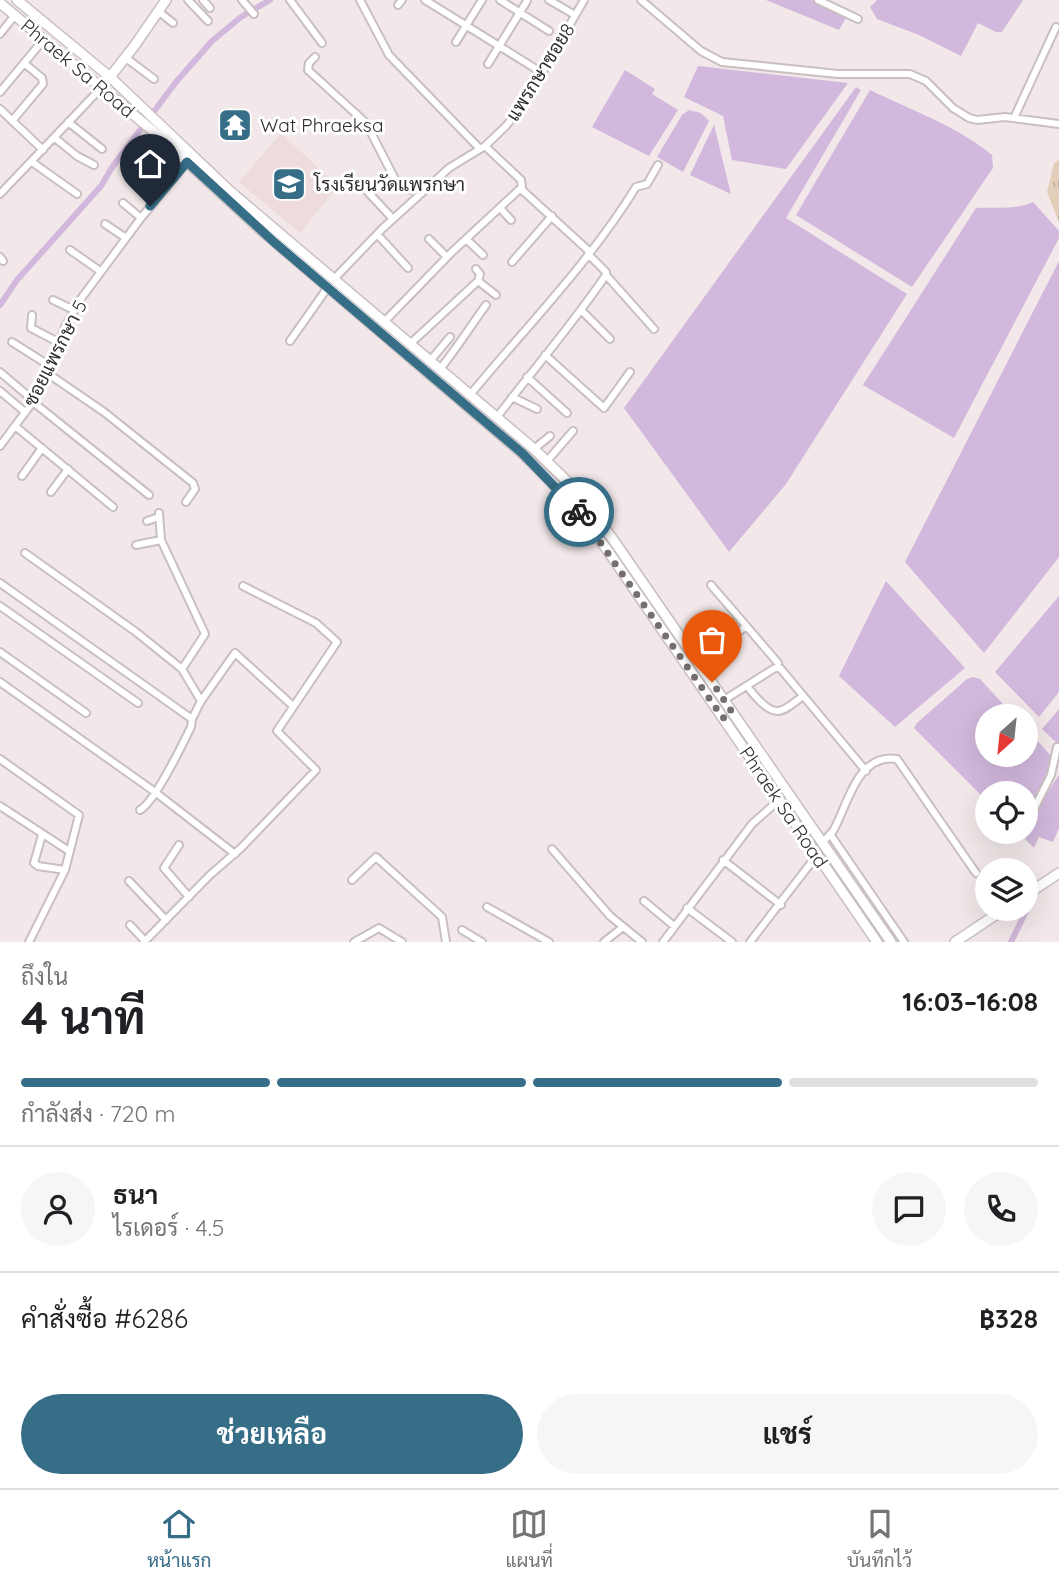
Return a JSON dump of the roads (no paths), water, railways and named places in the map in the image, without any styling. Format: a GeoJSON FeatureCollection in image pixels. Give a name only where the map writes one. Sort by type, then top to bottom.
{"type":"FeatureCollection","features":[{"type":"Feature","properties":{"kind":"main road","name":"Phraek Sa Road"},"geometry":{"type":"LineString","coordinates":[[17,0],[110,77],[140,115]]}},
{"type":"Feature","properties":{"kind":"main road"},"geometry":{"type":"LineString","coordinates":[[110,77],[166,0]]}},
{"type":"Feature","properties":{"kind":"main road","name":"Phraek Sa Road"},"geometry":{"type":"LineString","coordinates":[[0,3],[102,88],[152,125],[547,461],[596,515],[891,942]]}},
{"type":"Feature","properties":{"kind":"main road","name":"Phraek Sa Road"},"geometry":{"type":"LineString","coordinates":[[152,125],[248,219],[522,453],[565,495],[608,551],[875,941]]}},
{"type":"Feature","properties":{"kind":"main road"},"geometry":{"type":"LineString","coordinates":[[723,718],[732,712]]}},
{"type":"Feature","properties":{"kind":"main road"},"geometry":{"type":"LineString","coordinates":[[1038,887],[1059,873]]}},
{"type":"Feature","properties":{"kind":"main road"},"geometry":{"type":"LineString","coordinates":[[955,942],[986,921]]}},
{"type":"Feature","properties":{"kind":"street"},"geometry":{"type":"LineString","coordinates":[[188,0],[208,22]]}},
{"type":"Feature","properties":{"kind":"street"},"geometry":{"type":"LineString","coordinates":[[203,0],[210,8]]}},
{"type":"Feature","properties":{"kind":"street"},"geometry":{"type":"LineString","coordinates":[[242,0],[254,14]]}},
{"type":"Feature","properties":{"kind":"street"},"geometry":{"type":"LineString","coordinates":[[290,0],[322,43]]}},
{"type":"Feature","properties":{"kind":"street"},"geometry":{"type":"LineString","coordinates":[[359,0],[390,55],[482,147],[521,180],[523,186],[447,257],[384,322]]}},
{"type":"Feature","properties":{"kind":"street"},"geometry":{"type":"LineString","coordinates":[[425,0],[435,3],[466,26],[541,72]]}},
{"type":"Feature","properties":{"kind":"street"},"geometry":{"type":"LineString","coordinates":[[456,42],[482,0]]}},
{"type":"Feature","properties":{"kind":"street"},"geometry":{"type":"LineString","coordinates":[[499,0],[549,32]]}},
{"type":"Feature","properties":{"kind":"street"},"geometry":{"type":"LineString","coordinates":[[549,0],[575,15]]}},
{"type":"Feature","properties":{"kind":"street","name":"แพรกษาซอย8"},"geometry":{"type":"LineString","coordinates":[[334,279],[377,234],[449,168],[482,147],[506,126],[526,101],[584,0]]}},
{"type":"Feature","properties":{"kind":"street"},"geometry":{"type":"LineString","coordinates":[[640,0],[693,46],[722,62],[838,75],[910,74],[926,81],[954,108],[969,118],[1014,118],[1059,124]]}},
{"type":"Feature","properties":{"kind":"street"},"geometry":{"type":"LineString","coordinates":[[818,0],[858,19]]}},
{"type":"Feature","properties":{"kind":"street"},"geometry":{"type":"LineString","coordinates":[[488,64],[527,1]]}},
{"type":"Feature","properties":{"kind":"street"},"geometry":{"type":"LineString","coordinates":[[158,11],[173,23]]}},
{"type":"Feature","properties":{"kind":"street"},"geometry":{"type":"LineString","coordinates":[[0,34],[15,15]]}},
{"type":"Feature","properties":{"kind":"street"},"geometry":{"type":"LineString","coordinates":[[1014,118],[1056,27]]}},
{"type":"Feature","properties":{"kind":"street"},"geometry":{"type":"LineString","coordinates":[[0,92],[44,39]]}},
{"type":"Feature","properties":{"kind":"street"},"geometry":{"type":"LineString","coordinates":[[315,57],[309,63],[308,70],[366,123],[398,185],[424,191]]}},
{"type":"Feature","properties":{"kind":"street"},"geometry":{"type":"LineString","coordinates":[[126,58],[154,79]]}},
{"type":"Feature","properties":{"kind":"street"},"geometry":{"type":"LineString","coordinates":[[12,121],[43,84],[42,78],[24,63]]}},
{"type":"Feature","properties":{"kind":"street"},"geometry":{"type":"LineString","coordinates":[[0,194],[102,88]]}},
{"type":"Feature","properties":{"kind":"street"},"geometry":{"type":"LineString","coordinates":[[0,109],[43,150]]}},
{"type":"Feature","properties":{"kind":"street"},"geometry":{"type":"LineString","coordinates":[[68,122],[102,149]]}},
{"type":"Feature","properties":{"kind":"street"},"geometry":{"type":"LineString","coordinates":[[55,138],[77,156],[94,165]]}},
{"type":"Feature","properties":{"kind":"street"},"geometry":{"type":"LineString","coordinates":[[32,162],[77,194]]}},
{"type":"Feature","properties":{"kind":"street","name":"ซอยแพรกษา 5"},"geometry":{"type":"LineString","coordinates":[[0,446],[3,435],[15,426],[33,401],[74,310],[100,271],[187,162]]}},
{"type":"Feature","properties":{"kind":"street"},"geometry":{"type":"LineString","coordinates":[[470,395],[589,253],[621,212],[636,187],[647,184],[658,165]]}},
{"type":"Feature","properties":{"kind":"street"},"geometry":{"type":"LineString","coordinates":[[521,189],[589,253],[654,329]]}},
{"type":"Feature","properties":{"kind":"street"},"geometry":{"type":"LineString","coordinates":[[367,191],[377,205],[393,219]]}},
{"type":"Feature","properties":{"kind":"street"},"geometry":{"type":"LineString","coordinates":[[123,202],[141,218]]}},
{"type":"Feature","properties":{"kind":"street"},"geometry":{"type":"LineString","coordinates":[[500,208],[511,220]]}},
{"type":"Feature","properties":{"kind":"street"},"geometry":{"type":"LineString","coordinates":[[512,262],[552,216]]}},
{"type":"Feature","properties":{"kind":"street"},"geometry":{"type":"LineString","coordinates":[[105,224],[126,238]]}},
{"type":"Feature","properties":{"kind":"street"},"geometry":{"type":"LineString","coordinates":[[377,234],[408,268]]}},
{"type":"Feature","properties":{"kind":"street"},"geometry":{"type":"LineString","coordinates":[[429,239],[447,257]]}},
{"type":"Feature","properties":{"kind":"street"},"geometry":{"type":"LineString","coordinates":[[466,239],[483,255]]}},
{"type":"Feature","properties":{"kind":"street"},"geometry":{"type":"LineString","coordinates":[[70,250],[100,271]]}},
{"type":"Feature","properties":{"kind":"street"},"geometry":{"type":"LineString","coordinates":[[410,344],[478,281],[480,274],[476,269]]}},
{"type":"Feature","properties":{"kind":"street"},"geometry":{"type":"LineString","coordinates":[[497,417],[582,311],[606,275]]}},
{"type":"Feature","properties":{"kind":"street"},"geometry":{"type":"LineString","coordinates":[[478,281],[496,295]]}},
{"type":"Feature","properties":{"kind":"street"},"geometry":{"type":"LineString","coordinates":[[290,341],[328,287]]}},
{"type":"Feature","properties":{"kind":"street"},"geometry":{"type":"LineString","coordinates":[[53,300],[74,310]]}},
{"type":"Feature","properties":{"kind":"street"},"geometry":{"type":"LineString","coordinates":[[440,369],[461,344],[462,337],[486,305]]}},
{"type":"Feature","properties":{"kind":"street"},"geometry":{"type":"LineString","coordinates":[[582,311],[610,339]]}},
{"type":"Feature","properties":{"kind":"street"},"geometry":{"type":"LineString","coordinates":[[32,315],[32,328],[58,342]]}},
{"type":"Feature","properties":{"kind":"street"},"geometry":{"type":"LineString","coordinates":[[430,361],[450,337]]}},
{"type":"Feature","properties":{"kind":"street"},"geometry":{"type":"LineString","coordinates":[[12,342],[193,483],[195,489],[186,502]]}},
{"type":"Feature","properties":{"kind":"street"},"geometry":{"type":"LineString","coordinates":[[545,355],[604,408],[630,372]]}},
{"type":"Feature","properties":{"kind":"street"},"geometry":{"type":"LineString","coordinates":[[0,372],[149,495]]}},
{"type":"Feature","properties":{"kind":"street"},"geometry":{"type":"LineString","coordinates":[[527,377],[567,413]]}},
{"type":"Feature","properties":{"kind":"street"},"geometry":{"type":"LineString","coordinates":[[0,391],[25,412]]}},
{"type":"Feature","properties":{"kind":"street"},"geometry":{"type":"LineString","coordinates":[[512,397],[537,409]]}},
{"type":"Feature","properties":{"kind":"street"},"geometry":{"type":"LineString","coordinates":[[15,426],[113,507]]}},
{"type":"Feature","properties":{"kind":"street"},"geometry":{"type":"LineString","coordinates":[[547,461],[573,431]]}},
{"type":"Feature","properties":{"kind":"street"},"geometry":{"type":"LineString","coordinates":[[534,449],[550,436]]}},
{"type":"Feature","properties":{"kind":"street"},"geometry":{"type":"LineString","coordinates":[[22,476],[42,448]]}},
{"type":"Feature","properties":{"kind":"street"},"geometry":{"type":"LineString","coordinates":[[51,492],[68,469]]}},
{"type":"Feature","properties":{"kind":"street"},"geometry":{"type":"LineString","coordinates":[[147,521],[159,515],[156,541],[205,634],[182,669]]}},
{"type":"Feature","properties":{"kind":"street"},"geometry":{"type":"LineString","coordinates":[[136,545],[156,541]]}},
{"type":"Feature","properties":{"kind":"street"},"geometry":{"type":"LineString","coordinates":[[25,553],[182,669],[201,701]]}},
{"type":"Feature","properties":{"kind":"street"},"geometry":{"type":"LineString","coordinates":[[0,583],[192,719]]}},
{"type":"Feature","properties":{"kind":"street"},"geometry":{"type":"LineString","coordinates":[[711,584],[778,663]]}},
{"type":"Feature","properties":{"kind":"street"},"geometry":{"type":"LineString","coordinates":[[130,925],[144,942],[316,770],[278,733],[278,728],[337,642],[316,623],[243,586]]}},
{"type":"Feature","properties":{"kind":"street"},"geometry":{"type":"LineString","coordinates":[[0,607],[138,703]]}},
{"type":"Feature","properties":{"kind":"street"},"geometry":{"type":"LineString","coordinates":[[699,664],[746,626]]}},
{"type":"Feature","properties":{"kind":"street"},"geometry":{"type":"LineString","coordinates":[[0,652],[86,713]]}},
{"type":"Feature","properties":{"kind":"street"},"geometry":{"type":"LineString","coordinates":[[140,810],[155,792],[191,727],[201,701],[235,653],[293,706]]}},
{"type":"Feature","properties":{"kind":"street"},"geometry":{"type":"LineString","coordinates":[[724,700],[775,668],[780,668],[866,771]]}},
{"type":"Feature","properties":{"kind":"street"},"geometry":{"type":"LineString","coordinates":[[0,682],[155,792],[234,853]]}},
{"type":"Feature","properties":{"kind":"street"},"geometry":{"type":"LineString","coordinates":[[747,686],[756,697],[775,711],[780,711],[803,696]]}},
{"type":"Feature","properties":{"kind":"street"},"geometry":{"type":"LineString","coordinates":[[1038,800],[1051,775],[1057,747]]}},
{"type":"Feature","properties":{"kind":"street"},"geometry":{"type":"LineString","coordinates":[[822,843],[830,834],[852,787],[866,771],[882,760],[892,758],[901,762],[975,872]]}},
{"type":"Feature","properties":{"kind":"street"},"geometry":{"type":"LineString","coordinates":[[0,759],[78,813],[79,817],[65,870],[29,942]]}},
{"type":"Feature","properties":{"kind":"street"},"geometry":{"type":"LineString","coordinates":[[663,942],[752,824],[779,800]]}},
{"type":"Feature","properties":{"kind":"street"},"geometry":{"type":"LineString","coordinates":[[0,806],[69,851]]}},
{"type":"Feature","properties":{"kind":"street"},"geometry":{"type":"LineString","coordinates":[[830,834],[904,942]]}},
{"type":"Feature","properties":{"kind":"street"},"geometry":{"type":"LineString","coordinates":[[42,835],[34,863],[65,870]]}},
{"type":"Feature","properties":{"kind":"street"},"geometry":{"type":"LineString","coordinates":[[179,845],[164,868],[189,897]]}},
{"type":"Feature","properties":{"kind":"street"},"geometry":{"type":"LineString","coordinates":[[552,849],[610,916],[642,942]]}},
{"type":"Feature","properties":{"kind":"street"},"geometry":{"type":"LineString","coordinates":[[751,942],[817,855]]}},
{"type":"Feature","properties":{"kind":"street"},"geometry":{"type":"LineString","coordinates":[[352,880],[376,858],[443,917],[446,942]]}},
{"type":"Feature","properties":{"kind":"street"},"geometry":{"type":"LineString","coordinates":[[723,860],[780,905]]}},
{"type":"Feature","properties":{"kind":"street"},"geometry":{"type":"LineString","coordinates":[[129,881],[166,920]]}},
{"type":"Feature","properties":{"kind":"street"},"geometry":{"type":"LineString","coordinates":[[644,901],[674,926]]}},
{"type":"Feature","properties":{"kind":"street"},"geometry":{"type":"LineString","coordinates":[[487,907],[549,942]]}},
{"type":"Feature","properties":{"kind":"street"},"geometry":{"type":"LineString","coordinates":[[687,908],[732,942]]}},
{"type":"Feature","properties":{"kind":"street"},"geometry":{"type":"LineString","coordinates":[[604,942],[623,927]]}},
{"type":"Feature","properties":{"kind":"street"},"geometry":{"type":"LineString","coordinates":[[354,942],[379,928],[402,942]]}},
{"type":"Feature","properties":{"kind":"street"},"geometry":{"type":"LineString","coordinates":[[462,930],[482,942]]}},
{"type":"Feature","properties":{"kind":"waterway"},"geometry":{"type":"LineString","coordinates":[[0,305],[17,280],[101,186],[176,82],[212,41],[241,17],[270,0]]}},
{"type":"Feature","properties":{"kind":"waterway"},"geometry":{"type":"LineString","coordinates":[[1011,942],[1021,921]]}},
{"type":"Feature","properties":{"kind":"place","name":"Wat Phraeksa"},"geometry":{"type":"Point","coordinates":[235,125]}},
{"type":"Feature","properties":{"kind":"place","name":"โรงเรียนวัดแพรกษา"},"geometry":{"type":"Point","coordinates":[289,184]}}]}
